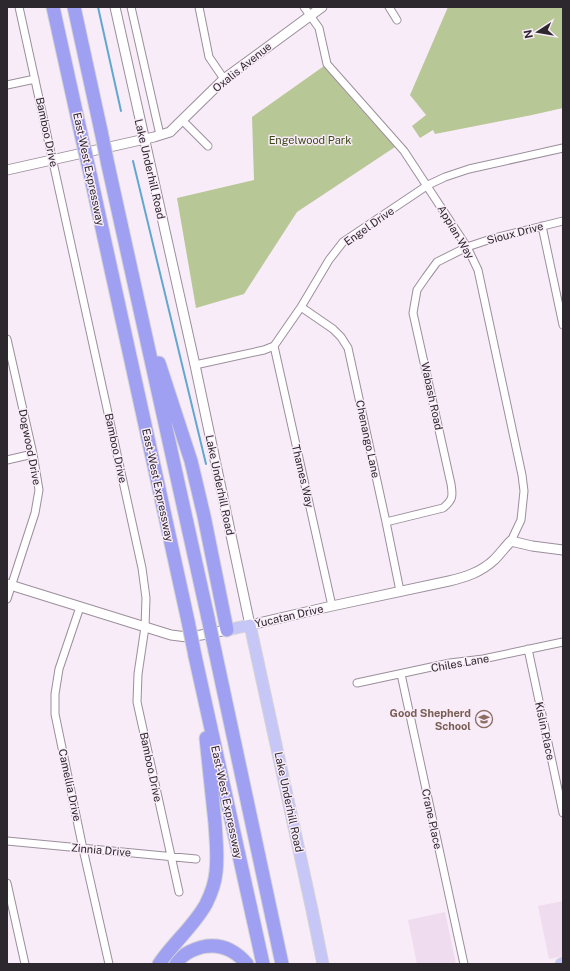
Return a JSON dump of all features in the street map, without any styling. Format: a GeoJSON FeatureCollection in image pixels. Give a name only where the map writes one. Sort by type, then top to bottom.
{"type":"FeatureCollection","features":[{"type":"Feature","properties":{"kind":"highway","name":"East-West Expressway"},"geometry":{"type":"LineString","coordinates":[[52,7],[89,169],[263,964]]}},
{"type":"Feature","properties":{"kind":"highway","name":"East-West Expressway"},"geometry":{"type":"LineString","coordinates":[[74,7],[282,964]]}},
{"type":"Feature","properties":{"kind":"highway"},"geometry":{"type":"LineString","coordinates":[[144,330],[160,366],[191,461],[204,516],[227,630]]}},
{"type":"Feature","properties":{"kind":"highway"},"geometry":{"type":"LineString","coordinates":[[159,964],[206,904],[212,890],[216,872],[217,852],[199,671]]}},
{"type":"Feature","properties":{"kind":"highway"},"geometry":{"type":"LineString","coordinates":[[176,964],[183,956],[195,949],[209,946],[221,946],[233,951],[247,964]]}},
{"type":"Feature","properties":{"kind":"main road","name":"Yucatan Drive"},"geometry":{"type":"LineString","coordinates":[[227,630],[250,625]]}},
{"type":"Feature","properties":{"kind":"main road","name":"Lake Underhill Road"},"geometry":{"type":"LineString","coordinates":[[250,625],[323,964]]}},
{"type":"Feature","properties":{"kind":"street","name":"Bamboo Drive"},"geometry":{"type":"LineString","coordinates":[[19,7],[142,568],[146,598],[138,674],[137,702],[179,892]]}},
{"type":"Feature","properties":{"kind":"street","name":"Lake Underhill Road"},"geometry":{"type":"LineString","coordinates":[[115,7],[195,365],[250,625]]}},
{"type":"Feature","properties":{"kind":"street","name":"Lake Underhill Road"},"geometry":{"type":"LineString","coordinates":[[131,7],[160,135]]}},
{"type":"Feature","properties":{"kind":"street"},"geometry":{"type":"LineString","coordinates":[[199,7],[209,57],[224,79]]}},
{"type":"Feature","properties":{"kind":"street","name":"Appian Way"},"geometry":{"type":"LineString","coordinates":[[304,7],[319,28],[327,64],[404,151],[428,185],[467,247],[478,270],[522,475],[524,491],[521,520],[511,541]]}},
{"type":"Feature","properties":{"kind":"street","name":"Oxalis Avenue"},"geometry":{"type":"LineString","coordinates":[[7,170],[170,132],[224,79],[322,7]]}},
{"type":"Feature","properties":{"kind":"street"},"geometry":{"type":"LineString","coordinates":[[389,7],[396,20]]}},
{"type":"Feature","properties":{"kind":"street"},"geometry":{"type":"LineString","coordinates":[[7,85],[35,79]]}},
{"type":"Feature","properties":{"kind":"street"},"geometry":{"type":"LineString","coordinates":[[182,120],[208,146]]}},
{"type":"Feature","properties":{"kind":"street","name":"Engel Drive"},"geometry":{"type":"LineString","coordinates":[[274,346],[300,308],[328,260],[343,242],[428,185],[445,177],[469,169],[563,148]]}},
{"type":"Feature","properties":{"kind":"street","name":"Sioux Drive"},"geometry":{"type":"LineString","coordinates":[[467,247],[494,238],[563,221]]}},
{"type":"Feature","properties":{"kind":"street"},"geometry":{"type":"LineString","coordinates":[[542,226],[563,324]]}},
{"type":"Feature","properties":{"kind":"street","name":"Wabash Road"},"geometry":{"type":"LineString","coordinates":[[386,522],[443,508],[450,503],[453,496],[414,314],[417,290],[437,262],[467,247]]}},
{"type":"Feature","properties":{"kind":"street","name":"Chenango Lane"},"geometry":{"type":"LineString","coordinates":[[300,308],[333,329],[341,337],[348,348],[400,591]]}},
{"type":"Feature","properties":{"kind":"street","name":"Dogwood Drive"},"geometry":{"type":"LineString","coordinates":[[7,339],[33,454],[39,490],[35,513],[9,585],[7,599]]}},
{"type":"Feature","properties":{"kind":"street"},"geometry":{"type":"LineString","coordinates":[[195,365],[264,350],[274,346]]}},
{"type":"Feature","properties":{"kind":"street","name":"Thames Way"},"geometry":{"type":"LineString","coordinates":[[274,346],[332,606]]}},
{"type":"Feature","properties":{"kind":"street"},"geometry":{"type":"LineString","coordinates":[[7,460],[33,454]]}},
{"type":"Feature","properties":{"kind":"street"},"geometry":{"type":"LineString","coordinates":[[511,541],[532,546],[563,550]]}},
{"type":"Feature","properties":{"kind":"street","name":"Yucatan Drive"},"geometry":{"type":"LineString","coordinates":[[250,625],[467,576],[480,570],[494,560],[511,541]]}},
{"type":"Feature","properties":{"kind":"street","name":"Yucatan Drive"},"geometry":{"type":"LineString","coordinates":[[9,585],[171,635],[201,635],[227,630]]}},
{"type":"Feature","properties":{"kind":"street","name":"Camellia Drive"},"geometry":{"type":"LineString","coordinates":[[80,607],[59,669],[55,694],[55,714],[109,964]]}},
{"type":"Feature","properties":{"kind":"street","name":"Chiles Lane"},"geometry":{"type":"LineString","coordinates":[[357,683],[450,664],[484,659],[563,642]]}},
{"type":"Feature","properties":{"kind":"street","name":"Kislin Place"},"geometry":{"type":"LineString","coordinates":[[528,649],[563,813]]}},
{"type":"Feature","properties":{"kind":"street","name":"Crane Place"},"geometry":{"type":"LineString","coordinates":[[401,674],[464,964]]}},
{"type":"Feature","properties":{"kind":"street","name":"Zinnia Drive"},"geometry":{"type":"LineString","coordinates":[[7,841],[196,859]]}},
{"type":"Feature","properties":{"kind":"street"},"geometry":{"type":"LineString","coordinates":[[7,883],[25,964]]}},
{"type":"Feature","properties":{"kind":"shaded area"},"geometry":{"type":"Polygon","coordinates":[[[563,901],[563,956],[549,959],[538,906],[563,901]]]}},
{"type":"Feature","properties":{"kind":"shaded area"},"geometry":{"type":"Polygon","coordinates":[[[445,912],[456,964],[417,964],[408,920],[445,912]]]}},
{"type":"Feature","properties":{"kind":"green space"},"geometry":{"type":"Polygon","coordinates":[[[448,7],[563,7],[563,108],[435,134],[433,130],[420,138],[412,126],[426,115],[410,95],[448,7]]]}},
{"type":"Feature","properties":{"kind":"green space","name":"Engelwood Park"},"geometry":{"type":"Polygon","coordinates":[[[324,66],[395,147],[297,212],[244,294],[196,308],[177,198],[254,180],[252,117],[324,66]]]}},
{"type":"Feature","properties":{"kind":"waterway"},"geometry":{"type":"LineString","coordinates":[[98,7],[121,111]]}},
{"type":"Feature","properties":{"kind":"waterway"},"geometry":{"type":"LineString","coordinates":[[133,161],[206,464]]}},
{"type":"Feature","properties":{"kind":"place","name":"Good Shepherd School"},"geometry":{"type":"Point","coordinates":[484,719]}}]}
